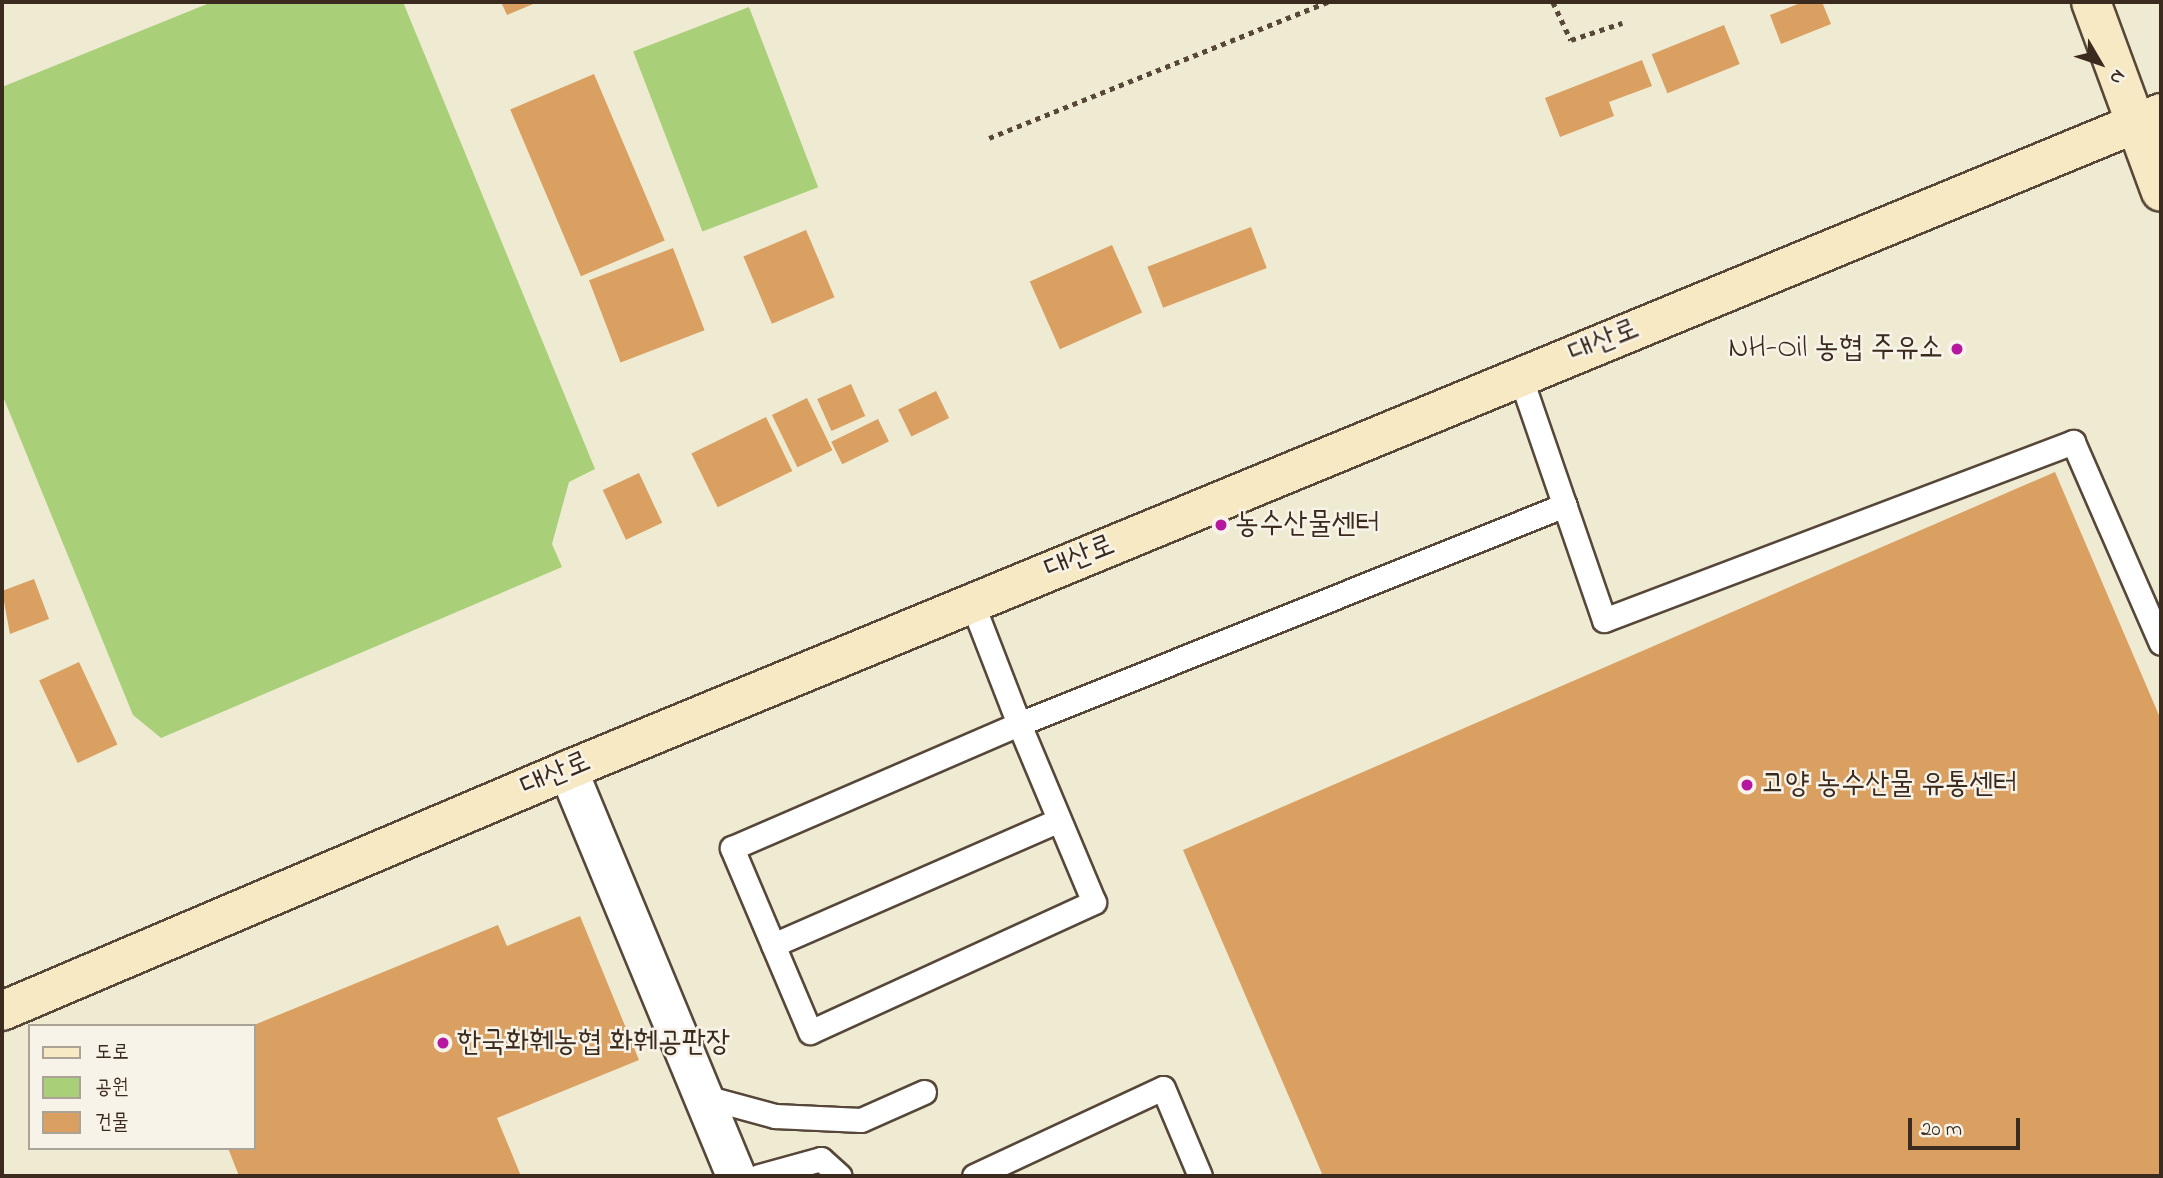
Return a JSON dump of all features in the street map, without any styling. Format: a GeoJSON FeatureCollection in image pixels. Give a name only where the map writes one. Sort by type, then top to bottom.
{"type":"FeatureCollection","features":[{"type":"Feature","properties":{"kind":"street"},"geometry":{"type":"LineString","coordinates":[[2091,2],[2148,118],[2161,192]]}},
{"type":"Feature","properties":{"kind":"street","name":"대산로"},"geometry":{"type":"LineString","coordinates":[[2,1011],[568,770],[2148,118]]}},
{"type":"Feature","properties":{"kind":"street"},"geometry":{"type":"LineString","coordinates":[[568,770],[736,1176]]}},
{"type":"Feature","properties":{"kind":"lane"},"geometry":{"type":"LineString","coordinates":[[1520,376],[1604,620],[2073,442],[2161,643]]}},
{"type":"Feature","properties":{"kind":"lane"},"geometry":{"type":"LineString","coordinates":[[972,603],[1019,724],[1094,902],[810,1032],[732,848],[1019,724],[1565,506]]}},
{"type":"Feature","properties":{"kind":"lane"},"geometry":{"type":"LineString","coordinates":[[773,945],[1059,820]]}},
{"type":"Feature","properties":{"kind":"lane"},"geometry":{"type":"LineString","coordinates":[[974,1176],[1163,1088],[1200,1176]]}},
{"type":"Feature","properties":{"kind":"lane"},"geometry":{"type":"LineString","coordinates":[[705,1097],[775,1116],[861,1120],[923,1092]]}},
{"type":"Feature","properties":{"kind":"lane"},"geometry":{"type":"LineString","coordinates":[[759,1176],[821,1159],[840,1176]]}},
{"type":"Feature","properties":{"kind":"path"},"geometry":{"type":"LineString","coordinates":[[989,138],[1328,2]]}},
{"type":"Feature","properties":{"kind":"path"},"geometry":{"type":"LineString","coordinates":[[1553,2],[1571,40],[1622,23]]}},
{"type":"Feature","properties":{"kind":"green space"},"geometry":{"type":"Polygon","coordinates":[[[212,2],[403,2],[595,469],[569,482],[552,544],[562,567],[161,738],[133,715],[2,394],[2,87],[212,2]]]}},
{"type":"Feature","properties":{"kind":"green space"},"geometry":{"type":"Polygon","coordinates":[[[749,7],[818,187],[702,232],[633,51],[749,7]]]}},
{"type":"Feature","properties":{"kind":"building"},"geometry":{"type":"Polygon","coordinates":[[[501,2],[538,2],[507,15],[501,2]]]}},
{"type":"Feature","properties":{"kind":"building"},"geometry":{"type":"Polygon","coordinates":[[[1803,2],[1822,2],[1831,24],[1781,44],[1770,15],[1803,2]]]}},
{"type":"Feature","properties":{"kind":"building"},"geometry":{"type":"Polygon","coordinates":[[[1724,25],[1740,64],[1667,93],[1652,54],[1724,25]]]}},
{"type":"Feature","properties":{"kind":"building"},"geometry":{"type":"Polygon","coordinates":[[[1642,60],[1652,86],[1609,102],[1614,116],[1560,137],[1545,98],[1642,60]]]}},
{"type":"Feature","properties":{"kind":"building"},"geometry":{"type":"Polygon","coordinates":[[[594,74],[665,241],[581,276],[510,110],[594,74]]]}},
{"type":"Feature","properties":{"kind":"building"},"geometry":{"type":"Polygon","coordinates":[[[1251,227],[1267,268],[1163,308],[1147,267],[1251,227]]]}},
{"type":"Feature","properties":{"kind":"building"},"geometry":{"type":"Polygon","coordinates":[[[806,230],[835,297],[772,324],[743,257],[806,230]]]}},
{"type":"Feature","properties":{"kind":"building"},"geometry":{"type":"Polygon","coordinates":[[[1112,245],[1142,313],[1060,349],[1030,282],[1112,245]]]}},
{"type":"Feature","properties":{"kind":"building"},"geometry":{"type":"Polygon","coordinates":[[[673,248],[705,330],[621,362],[589,280],[673,248]]]}},
{"type":"Feature","properties":{"kind":"building"},"geometry":{"type":"Polygon","coordinates":[[[851,384],[865,416],[831,431],[817,399],[851,384]]]}},
{"type":"Feature","properties":{"kind":"building"},"geometry":{"type":"Polygon","coordinates":[[[936,391],[949,418],[911,436],[898,409],[936,391]]]}},
{"type":"Feature","properties":{"kind":"building"},"geometry":{"type":"Polygon","coordinates":[[[807,398],[832,450],[797,467],[772,415],[807,398]]]}},
{"type":"Feature","properties":{"kind":"building"},"geometry":{"type":"Polygon","coordinates":[[[766,417],[792,471],[718,507],[691,453],[766,417]]]}},
{"type":"Feature","properties":{"kind":"building"},"geometry":{"type":"Polygon","coordinates":[[[878,419],[889,441],[842,464],[831,442],[878,419]]]}},
{"type":"Feature","properties":{"kind":"building","name":"고양 농수산물 유통센터"},"geometry":{"type":"Polygon","coordinates":[[[2055,472],[2161,720],[2161,1176],[1323,1176],[1183,850],[2055,472]]]}},
{"type":"Feature","properties":{"kind":"building"},"geometry":{"type":"Polygon","coordinates":[[[639,473],[662,523],[626,540],[603,490],[639,473]]]}},
{"type":"Feature","properties":{"kind":"building"},"geometry":{"type":"Polygon","coordinates":[[[34,579],[49,619],[10,634],[2,591],[34,579]]]}},
{"type":"Feature","properties":{"kind":"building"},"geometry":{"type":"Polygon","coordinates":[[[79,662],[117,744],[78,763],[39,681],[79,662]]]}},
{"type":"Feature","properties":{"kind":"building","name":"한국화훼농협 화훼공판장"},"geometry":{"type":"Polygon","coordinates":[[[580,916],[639,1060],[497,1118],[521,1176],[239,1176],[229,1150],[256,1150],[256,1024],[498,925],[507,946],[580,916]]]}},
{"type":"Feature","properties":{"kind":"place","name":"NH-Oil 농협 주유소"},"geometry":{"type":"Point","coordinates":[1957,349]}},
{"type":"Feature","properties":{"kind":"place","name":"농수산물센터"},"geometry":{"type":"Point","coordinates":[1221,525]}},
{"type":"Feature","properties":{"kind":"place","name":"고양 농수산물 유통센터"},"geometry":{"type":"Point","coordinates":[1747,785]}},
{"type":"Feature","properties":{"kind":"place","name":"한국화훼농협 화훼공판장"},"geometry":{"type":"Point","coordinates":[443,1043]}}]}
